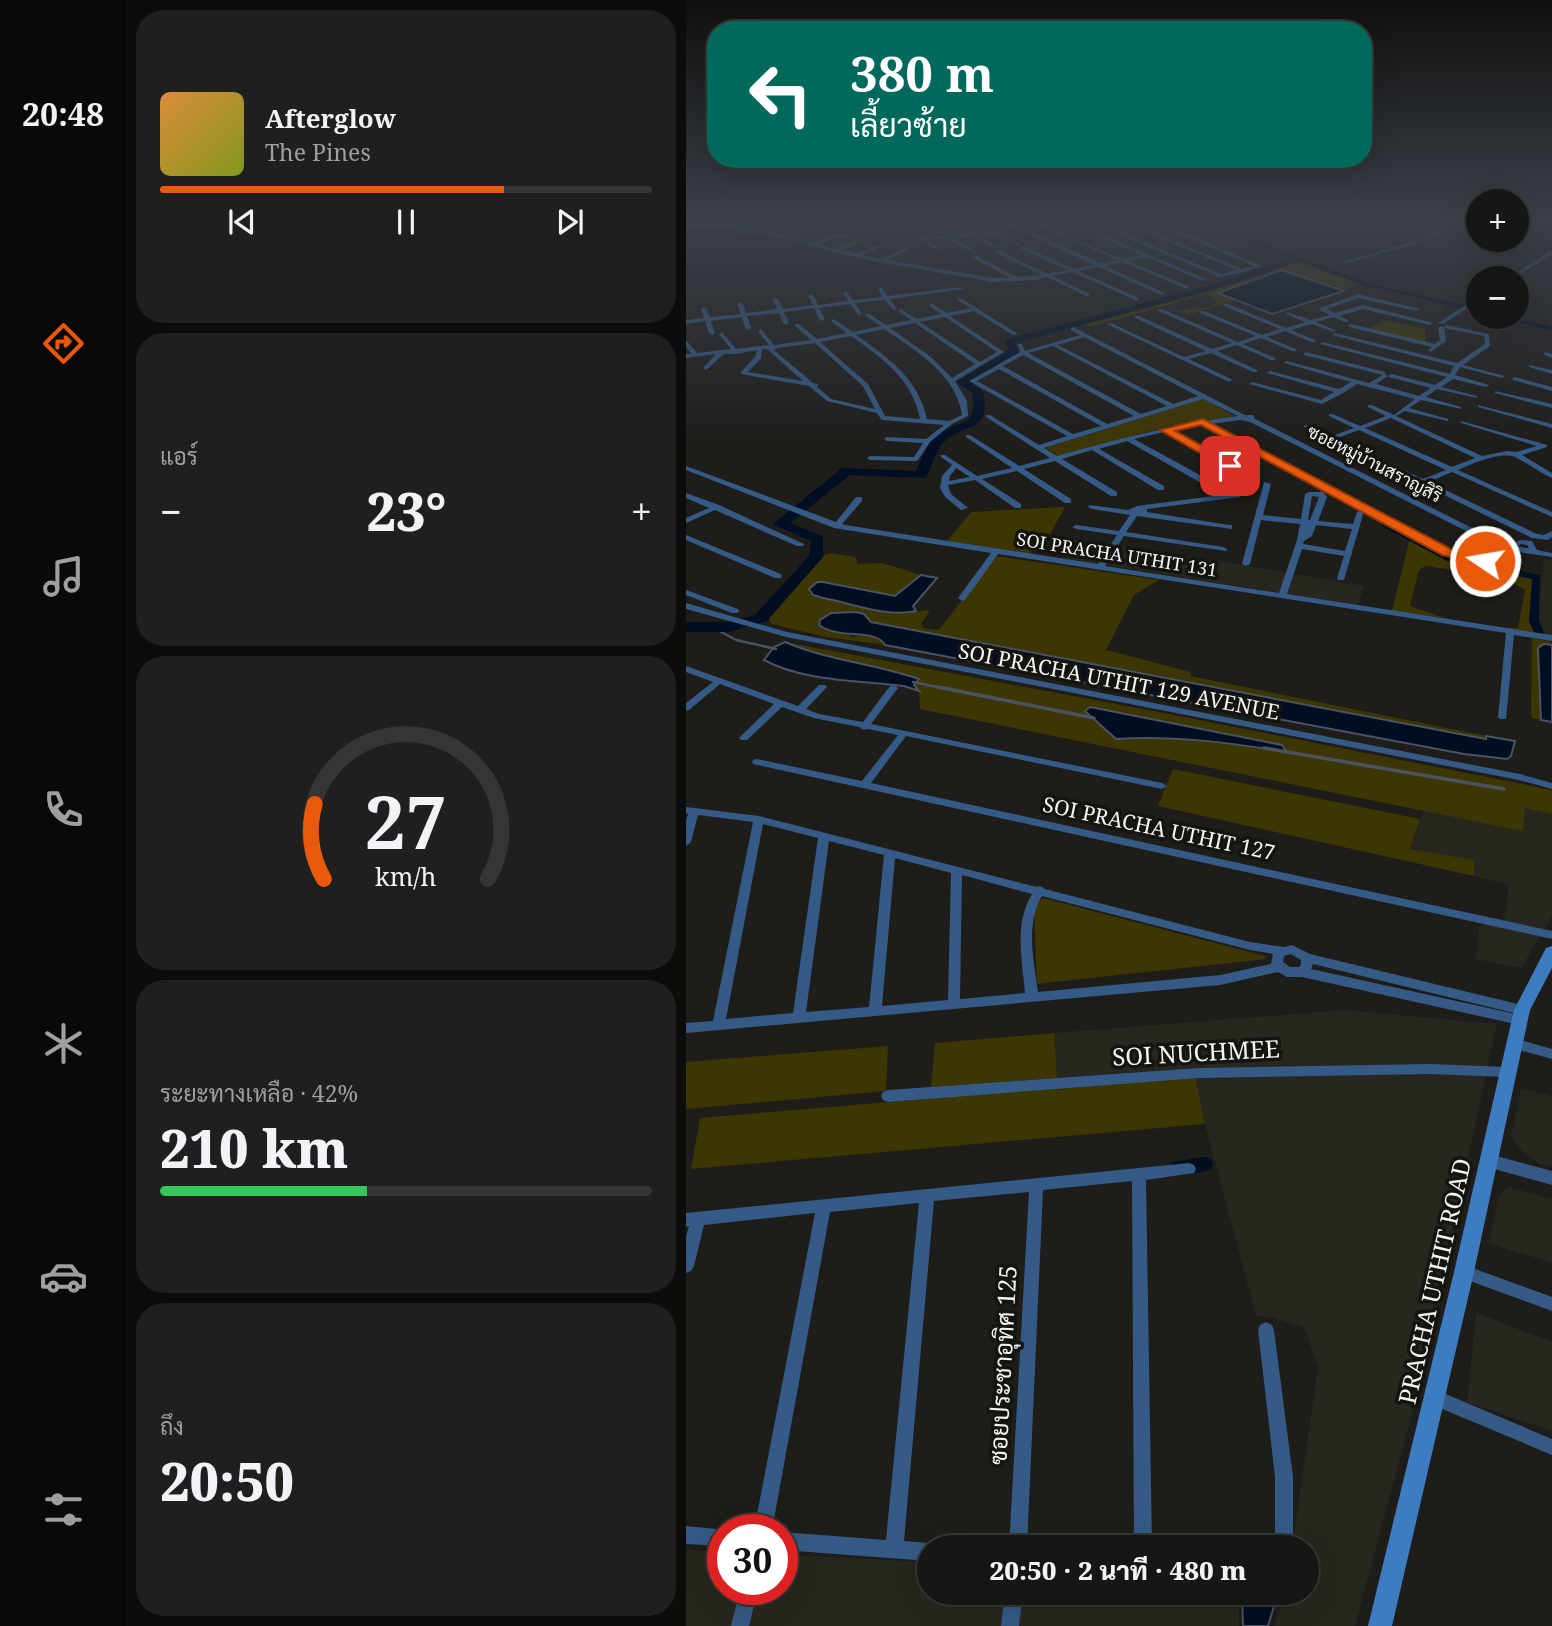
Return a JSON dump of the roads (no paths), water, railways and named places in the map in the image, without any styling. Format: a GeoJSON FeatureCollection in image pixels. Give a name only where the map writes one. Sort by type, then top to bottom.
{"type":"FeatureCollection","features":[{"type":"Feature","properties":{"kind":"main road","name":"PRACHA UTHIT ROAD"},"geometry":{"type":"LineString","coordinates":[[1380,1626],[1464,1272],[1513,1043],[1521,1015],[1552,952]]}},
{"type":"Feature","properties":{"kind":"street"},"geometry":{"type":"LineString","coordinates":[[811,297],[822,318]]}},
{"type":"Feature","properties":{"kind":"street"},"geometry":{"type":"LineString","coordinates":[[848,297],[859,314]]}},
{"type":"Feature","properties":{"kind":"street"},"geometry":{"type":"LineString","coordinates":[[686,322],[896,297]]}},
{"type":"Feature","properties":{"kind":"street"},"geometry":{"type":"LineString","coordinates":[[923,297],[1001,352],[951,382]]}},
{"type":"Feature","properties":{"kind":"street"},"geometry":{"type":"LineString","coordinates":[[1132,297],[1137,299]]}},
{"type":"Feature","properties":{"kind":"street"},"geometry":{"type":"LineString","coordinates":[[1352,297],[1322,309],[1349,324],[1436,346]]}},
{"type":"Feature","properties":{"kind":"street"},"geometry":{"type":"LineString","coordinates":[[1359,297],[1420,307],[1403,316]]}},
{"type":"Feature","properties":{"kind":"street"},"geometry":{"type":"LineString","coordinates":[[887,298],[897,310],[980,365]]}},
{"type":"Feature","properties":{"kind":"street"},"geometry":{"type":"LineString","coordinates":[[959,299],[1015,334]]}},
{"type":"Feature","properties":{"kind":"street"},"geometry":{"type":"LineString","coordinates":[[776,300],[786,323]]}},
{"type":"Feature","properties":{"kind":"street"},"geometry":{"type":"LineString","coordinates":[[740,304],[748,328]]}},
{"type":"Feature","properties":{"kind":"street"},"geometry":{"type":"LineString","coordinates":[[1226,305],[1313,341]]}},
{"type":"Feature","properties":{"kind":"street"},"geometry":{"type":"LineString","coordinates":[[1417,354],[1416,351],[1434,339],[1438,326],[1466,306]]}},
{"type":"Feature","properties":{"kind":"street"},"geometry":{"type":"LineString","coordinates":[[1184,359],[1258,335],[1366,307],[1438,326],[1487,335],[1488,345],[1458,365],[1451,377],[1420,398],[1397,413],[1332,438]]}},
{"type":"Feature","properties":{"kind":"street"},"geometry":{"type":"LineString","coordinates":[[704,309],[712,332]]}},
{"type":"Feature","properties":{"kind":"street"},"geometry":{"type":"LineString","coordinates":[[686,356],[760,350],[813,342],[974,309]]}},
{"type":"Feature","properties":{"kind":"street"},"geometry":{"type":"LineString","coordinates":[[1160,310],[1273,359]]}},
{"type":"Feature","properties":{"kind":"street"},"geometry":{"type":"LineString","coordinates":[[1202,312],[1294,350]]}},
{"type":"Feature","properties":{"kind":"street"},"geometry":{"type":"LineString","coordinates":[[1288,313],[1334,333],[1371,344],[1502,376]]}},
{"type":"Feature","properties":{"kind":"street"},"geometry":{"type":"LineString","coordinates":[[868,316],[939,368],[951,382],[967,414],[950,423],[928,441],[916,459],[870,458]]}},
{"type":"Feature","properties":{"kind":"street"},"geometry":{"type":"LineString","coordinates":[[1137,317],[1255,371]]}},
{"type":"Feature","properties":{"kind":"street"},"geometry":{"type":"LineString","coordinates":[[834,321],[907,379],[919,397],[924,421]]}},
{"type":"Feature","properties":{"kind":"street"},"geometry":{"type":"LineString","coordinates":[[797,324],[813,342],[866,385],[884,419],[950,423]]}},
{"type":"Feature","properties":{"kind":"street"},"geometry":{"type":"LineString","coordinates":[[1109,324],[1229,380]]}},
{"type":"Feature","properties":{"kind":"street"},"geometry":{"type":"LineString","coordinates":[[1371,385],[1417,354],[1443,341],[1438,326]]}},
{"type":"Feature","properties":{"kind":"street","name":"ซอยหมู่บ้านสราญสิริ"},"geometry":{"type":"LineString","coordinates":[[1073,329],[1206,396],[1241,417],[1251,416],[1252,420],[1486,537],[1552,553]]}},
{"type":"Feature","properties":{"kind":"street"},"geometry":{"type":"LineString","coordinates":[[761,331],[772,348],[832,401],[880,412]]}},
{"type":"Feature","properties":{"kind":"street"},"geometry":{"type":"LineString","coordinates":[[722,334],[736,352]]}},
{"type":"Feature","properties":{"kind":"street"},"geometry":{"type":"LineString","coordinates":[[1325,373],[1387,334]]}},
{"type":"Feature","properties":{"kind":"street"},"geometry":{"type":"LineString","coordinates":[[1044,335],[1173,406]]}},
{"type":"Feature","properties":{"kind":"street"},"geometry":{"type":"LineString","coordinates":[[1073,437],[972,382],[1023,353],[1085,335]]}},
{"type":"Feature","properties":{"kind":"street"},"geometry":{"type":"LineString","coordinates":[[686,342],[695,355]]}},
{"type":"Feature","properties":{"kind":"street"},"geometry":{"type":"LineString","coordinates":[[1322,344],[1486,385]]}},
{"type":"Feature","properties":{"kind":"street"},"geometry":{"type":"LineString","coordinates":[[1020,345],[1023,353],[1140,416]]}},
{"type":"Feature","properties":{"kind":"street"},"geometry":{"type":"LineString","coordinates":[[760,350],[758,358],[743,373],[816,385]]}},
{"type":"Feature","properties":{"kind":"street"},"geometry":{"type":"LineString","coordinates":[[706,368],[721,353]]}},
{"type":"Feature","properties":{"kind":"street"},"geometry":{"type":"LineString","coordinates":[[1306,354],[1475,397]]}},
{"type":"Feature","properties":{"kind":"street"},"geometry":{"type":"LineString","coordinates":[[1287,363],[1459,408]]}},
{"type":"Feature","properties":{"kind":"street"},"geometry":{"type":"LineString","coordinates":[[998,366],[1108,427]]}},
{"type":"Feature","properties":{"kind":"street"},"geometry":{"type":"LineString","coordinates":[[1531,366],[1552,372]]}},
{"type":"Feature","properties":{"kind":"street"},"geometry":{"type":"LineString","coordinates":[[1270,373],[1341,392]]}},
{"type":"Feature","properties":{"kind":"street"},"geometry":{"type":"LineString","coordinates":[[1515,379],[1552,388]]}},
{"type":"Feature","properties":{"kind":"street"},"geometry":{"type":"LineString","coordinates":[[1252,384],[1320,402],[1357,381]]}},
{"type":"Feature","properties":{"kind":"street"},"geometry":{"type":"LineString","coordinates":[[1497,392],[1552,406]]}},
{"type":"Feature","properties":{"kind":"street"},"geometry":{"type":"LineString","coordinates":[[1039,447],[1206,396]]}},
{"type":"Feature","properties":{"kind":"street"},"geometry":{"type":"LineString","coordinates":[[1370,406],[1446,420]]}},
{"type":"Feature","properties":{"kind":"street"},"geometry":{"type":"LineString","coordinates":[[1480,406],[1552,426]]}},
{"type":"Feature","properties":{"kind":"street"},"geometry":{"type":"LineString","coordinates":[[1397,413],[1483,459]]}},
{"type":"Feature","properties":{"kind":"street"},"geometry":{"type":"LineString","coordinates":[[1331,415],[1552,515]]}},
{"type":"Feature","properties":{"kind":"street"},"geometry":{"type":"LineString","coordinates":[[988,416],[1114,494]]}},
{"type":"Feature","properties":{"kind":"street"},"geometry":{"type":"LineString","coordinates":[[944,484],[1019,468],[1165,430],[1241,417]]}},
{"type":"Feature","properties":{"kind":"street"},"geometry":{"type":"LineString","coordinates":[[1203,422],[1447,552],[1505,565]]}},
{"type":"Feature","properties":{"kind":"street"},"geometry":{"type":"LineString","coordinates":[[1463,422],[1549,445]]}},
{"type":"Feature","properties":{"kind":"street"},"geometry":{"type":"LineString","coordinates":[[1306,426],[1535,536],[1545,538],[1552,533]]}},
{"type":"Feature","properties":{"kind":"street"},"geometry":{"type":"LineString","coordinates":[[1165,430],[1252,477]]}},
{"type":"Feature","properties":{"kind":"street"},"geometry":{"type":"LineString","coordinates":[[968,436],[1068,500]]}},
{"type":"Feature","properties":{"kind":"street"},"geometry":{"type":"LineString","coordinates":[[887,439],[928,441]]}},
{"type":"Feature","properties":{"kind":"street"},"geometry":{"type":"LineString","coordinates":[[1129,439],[1206,482]]}},
{"type":"Feature","properties":{"kind":"street"},"geometry":{"type":"LineString","coordinates":[[1423,482],[1483,459],[1549,445]]}},
{"type":"Feature","properties":{"kind":"street"},"geometry":{"type":"LineString","coordinates":[[1093,448],[1161,488]]}},
{"type":"Feature","properties":{"kind":"street"},"geometry":{"type":"LineString","coordinates":[[1516,454],[1552,476]]}},
{"type":"Feature","properties":{"kind":"street"},"geometry":{"type":"LineString","coordinates":[[943,456],[1018,506]]}},
{"type":"Feature","properties":{"kind":"street"},"geometry":{"type":"LineString","coordinates":[[956,464],[944,484],[947,495],[964,508]]}},
{"type":"Feature","properties":{"kind":"street"},"geometry":{"type":"LineString","coordinates":[[1541,468],[1552,467]]}},
{"type":"Feature","properties":{"kind":"street","name":"SOI PRACHA UTHIT 131"},"geometry":{"type":"LineString","coordinates":[[686,468],[837,526],[1552,638]]}},
{"type":"Feature","properties":{"kind":"street"},"geometry":{"type":"LineString","coordinates":[[1246,564],[1267,484]]}},
{"type":"Feature","properties":{"kind":"street"},"geometry":{"type":"LineString","coordinates":[[1282,595],[1300,543],[1309,494],[1318,493],[1323,497],[1308,536],[1300,543]]}},
{"type":"Feature","properties":{"kind":"street"},"geometry":{"type":"LineString","coordinates":[[686,495],[800,544]]}},
{"type":"Feature","properties":{"kind":"street"},"geometry":{"type":"LineString","coordinates":[[1092,507],[1130,514],[1237,495]]}},
{"type":"Feature","properties":{"kind":"street"},"geometry":{"type":"LineString","coordinates":[[837,526],[859,499]]}},
{"type":"Feature","properties":{"kind":"street"},"geometry":{"type":"LineString","coordinates":[[686,521],[716,507]]}},
{"type":"Feature","properties":{"kind":"street"},"geometry":{"type":"LineString","coordinates":[[1142,511],[1229,527]]}},
{"type":"Feature","properties":{"kind":"street"},"geometry":{"type":"LineString","coordinates":[[1341,579],[1361,512]]}},
{"type":"Feature","properties":{"kind":"street"},"geometry":{"type":"LineString","coordinates":[[1100,567],[1130,514]]}},
{"type":"Feature","properties":{"kind":"street"},"geometry":{"type":"LineString","coordinates":[[1258,517],[1356,527]]}},
{"type":"Feature","properties":{"kind":"street"},"geometry":{"type":"LineString","coordinates":[[1076,527],[1223,549]]}},
{"type":"Feature","properties":{"kind":"street"},"geometry":{"type":"LineString","coordinates":[[686,537],[778,576]]}},
{"type":"Feature","properties":{"kind":"street"},"geometry":{"type":"LineString","coordinates":[[1466,558],[1486,537]]}},
{"type":"Feature","properties":{"kind":"street"},"geometry":{"type":"LineString","coordinates":[[1300,543],[1348,554]]}},
{"type":"Feature","properties":{"kind":"street"},"geometry":{"type":"LineString","coordinates":[[962,598],[996,551]]}},
{"type":"Feature","properties":{"kind":"street"},"geometry":{"type":"LineString","coordinates":[[686,592],[735,611]]}},
{"type":"Feature","properties":{"kind":"street","name":"SOI PRACHA UTHIT 129 AVENUE"},"geometry":{"type":"LineString","coordinates":[[686,609],[786,634],[1520,777]]}},
{"type":"Feature","properties":{"kind":"street"},"geometry":{"type":"LineString","coordinates":[[1503,718],[1510,632]]}},
{"type":"Feature","properties":{"kind":"street"},"geometry":{"type":"LineString","coordinates":[[686,669],[800,710],[864,727],[1162,786]]}},
{"type":"Feature","properties":{"kind":"street"},"geometry":{"type":"LineString","coordinates":[[686,708],[719,681]]}},
{"type":"Feature","properties":{"kind":"street"},"geometry":{"type":"LineString","coordinates":[[800,710],[822,687]]}},
{"type":"Feature","properties":{"kind":"street"},"geometry":{"type":"LineString","coordinates":[[864,727],[893,688]]}},
{"type":"Feature","properties":{"kind":"street"},"geometry":{"type":"LineString","coordinates":[[744,738],[780,703]]}},
{"type":"Feature","properties":{"kind":"street"},"geometry":{"type":"LineString","coordinates":[[865,784],[904,733]]}},
{"type":"Feature","properties":{"kind":"street","name":"SOI PRACHA UTHIT 127"},"geometry":{"type":"LineString","coordinates":[[757,762],[1552,935]]}},
{"type":"Feature","properties":{"kind":"street"},"geometry":{"type":"LineString","coordinates":[[1520,777],[1552,779]]}},
{"type":"Feature","properties":{"kind":"street"},"geometry":{"type":"LineString","coordinates":[[1520,777],[1552,786]]}},
{"type":"Feature","properties":{"kind":"street"},"geometry":{"type":"LineString","coordinates":[[686,842],[690,810],[760,818],[1251,946],[1283,951],[1296,950],[1307,958],[1521,1015]]}},
{"type":"Feature","properties":{"kind":"street"},"geometry":{"type":"LineString","coordinates":[[718,1026],[760,818]]}},
{"type":"Feature","properties":{"kind":"street"},"geometry":{"type":"LineString","coordinates":[[799,1018],[824,835]]}},
{"type":"Feature","properties":{"kind":"street"},"geometry":{"type":"LineString","coordinates":[[875,1011],[890,853]]}},
{"type":"Feature","properties":{"kind":"street"},"geometry":{"type":"LineString","coordinates":[[954,1004],[957,870]]}},
{"type":"Feature","properties":{"kind":"street"},"geometry":{"type":"LineString","coordinates":[[1032,997],[1028,917],[1032,900],[1040,890]]}},
{"type":"Feature","properties":{"kind":"street"},"geometry":{"type":"LineString","coordinates":[[1279,967],[1277,956],[1283,951]]}},
{"type":"Feature","properties":{"kind":"street"},"geometry":{"type":"LineString","coordinates":[[1301,971],[1307,966],[1307,958]]}},
{"type":"Feature","properties":{"kind":"street"},"geometry":{"type":"LineString","coordinates":[[686,1028],[1220,980],[1279,967],[1292,973],[1301,971],[1521,1015]]}},
{"type":"Feature","properties":{"kind":"street"},"geometry":{"type":"LineString","coordinates":[[1513,1043],[1552,1054]]}},
{"type":"Feature","properties":{"kind":"street","name":"SOI NUCHMEE"},"geometry":{"type":"LineString","coordinates":[[888,1096],[1199,1073],[1429,1069],[1507,1072]]}},
{"type":"Feature","properties":{"kind":"street"},"geometry":{"type":"LineString","coordinates":[[1489,1161],[1552,1178]]}},
{"type":"Feature","properties":{"kind":"street"},"geometry":{"type":"LineString","coordinates":[[686,1266],[692,1219],[1189,1169]]}},
{"type":"Feature","properties":{"kind":"street"},"geometry":{"type":"LineString","coordinates":[[1139,1176],[1143,1535]]}},
{"type":"Feature","properties":{"kind":"street","name":"ซอยประชาอุทิศ 125"},"geometry":{"type":"LineString","coordinates":[[1019,1535],[1035,1186]]}},
{"type":"Feature","properties":{"kind":"street"},"geometry":{"type":"LineString","coordinates":[[894,1549],[927,1196]]}},
{"type":"Feature","properties":{"kind":"street"},"geometry":{"type":"LineString","coordinates":[[766,1514],[824,1206]]}},
{"type":"Feature","properties":{"kind":"street"},"geometry":{"type":"LineString","coordinates":[[1464,1272],[1552,1304]]}},
{"type":"Feature","properties":{"kind":"street"},"geometry":{"type":"LineString","coordinates":[[1266,1330],[1284,1477],[1284,1535]]}},
{"type":"Feature","properties":{"kind":"street"},"geometry":{"type":"LineString","coordinates":[[1434,1397],[1552,1447]]}},
{"type":"Feature","properties":{"kind":"street"},"geometry":{"type":"LineString","coordinates":[[686,1535],[707,1536]]}},
{"type":"Feature","properties":{"kind":"street"},"geometry":{"type":"LineString","coordinates":[[798,1542],[917,1551]]}},
{"type":"Feature","properties":{"kind":"street"},"geometry":{"type":"LineString","coordinates":[[740,1626],[745,1605]]}},
{"type":"Feature","properties":{"kind":"street"},"geometry":{"type":"LineString","coordinates":[[1010,1626],[1012,1605]]}},
{"type":"Feature","properties":{"kind":"water"},"geometry":{"type":"Polygon","coordinates":[[[1228,297],[1326,297],[1272,314],[1228,297]]]}},
{"type":"Feature","properties":{"kind":"water"},"geometry":{"type":"Polygon","coordinates":[[[921,575],[937,578],[913,606],[916,611],[905,613],[881,611],[823,598],[813,595],[809,589],[817,582],[823,582],[895,596],[921,575]]]}},
{"type":"Feature","properties":{"kind":"water"},"geometry":{"type":"Polygon","coordinates":[[[831,613],[864,614],[871,622],[1486,739],[1486,736],[1515,741],[1511,756],[1507,759],[1464,754],[885,645],[874,637],[836,632],[819,625],[820,620],[831,613]]]}},
{"type":"Feature","properties":{"kind":"water"},"geometry":{"type":"Polygon","coordinates":[[[785,642],[919,679],[914,685],[919,691],[904,686],[814,676],[764,660],[774,647],[785,642]]]}},
{"type":"Feature","properties":{"kind":"water"},"geometry":{"type":"Polygon","coordinates":[[[1544,644],[1552,645],[1552,722],[1541,720],[1538,648],[1544,644]]]}},
{"type":"Feature","properties":{"kind":"water"},"geometry":{"type":"Polygon","coordinates":[[[1090,707],[1282,745],[1287,752],[1202,741],[1116,739],[1085,711],[1090,707]]]}},
{"type":"Feature","properties":{"kind":"water"},"geometry":{"type":"Polygon","coordinates":[[[1242,1605],[1274,1605],[1268,1626],[1243,1626],[1242,1605]]]}},
{"type":"Feature","properties":{"kind":"waterway"},"geometry":{"type":"LineString","coordinates":[[686,627],[729,627],[761,618],[816,557],[818,539],[780,524],[847,471],[921,475],[937,441],[977,419],[981,410],[977,391],[962,382],[1015,351],[1008,342],[1177,297]]}},
{"type":"Feature","properties":{"kind":"waterway"},"geometry":{"type":"LineString","coordinates":[[1420,297],[1466,308]]}},
{"type":"Feature","properties":{"kind":"waterway"},"geometry":{"type":"LineString","coordinates":[[1529,324],[1552,329]]}},
{"type":"Feature","properties":{"kind":"waterway"},"geometry":{"type":"LineString","coordinates":[[1385,524],[1450,559],[1537,577],[1534,621],[1539,632]]}},
{"type":"Feature","properties":{"kind":"waterway"},"geometry":{"type":"LineString","coordinates":[[712,627],[736,640],[776,649]]}},
{"type":"Feature","properties":{"kind":"waterway"},"geometry":{"type":"LineString","coordinates":[[913,682],[946,689]]}},
{"type":"Feature","properties":{"kind":"waterway"},"geometry":{"type":"LineString","coordinates":[[938,687],[1094,718]]}},
{"type":"Feature","properties":{"kind":"waterway"},"geometry":{"type":"LineString","coordinates":[[1264,748],[1504,789]]}},
{"type":"Feature","properties":{"kind":"waterway"},"geometry":{"type":"LineString","coordinates":[[1178,1167],[1205,1164]]}}]}
